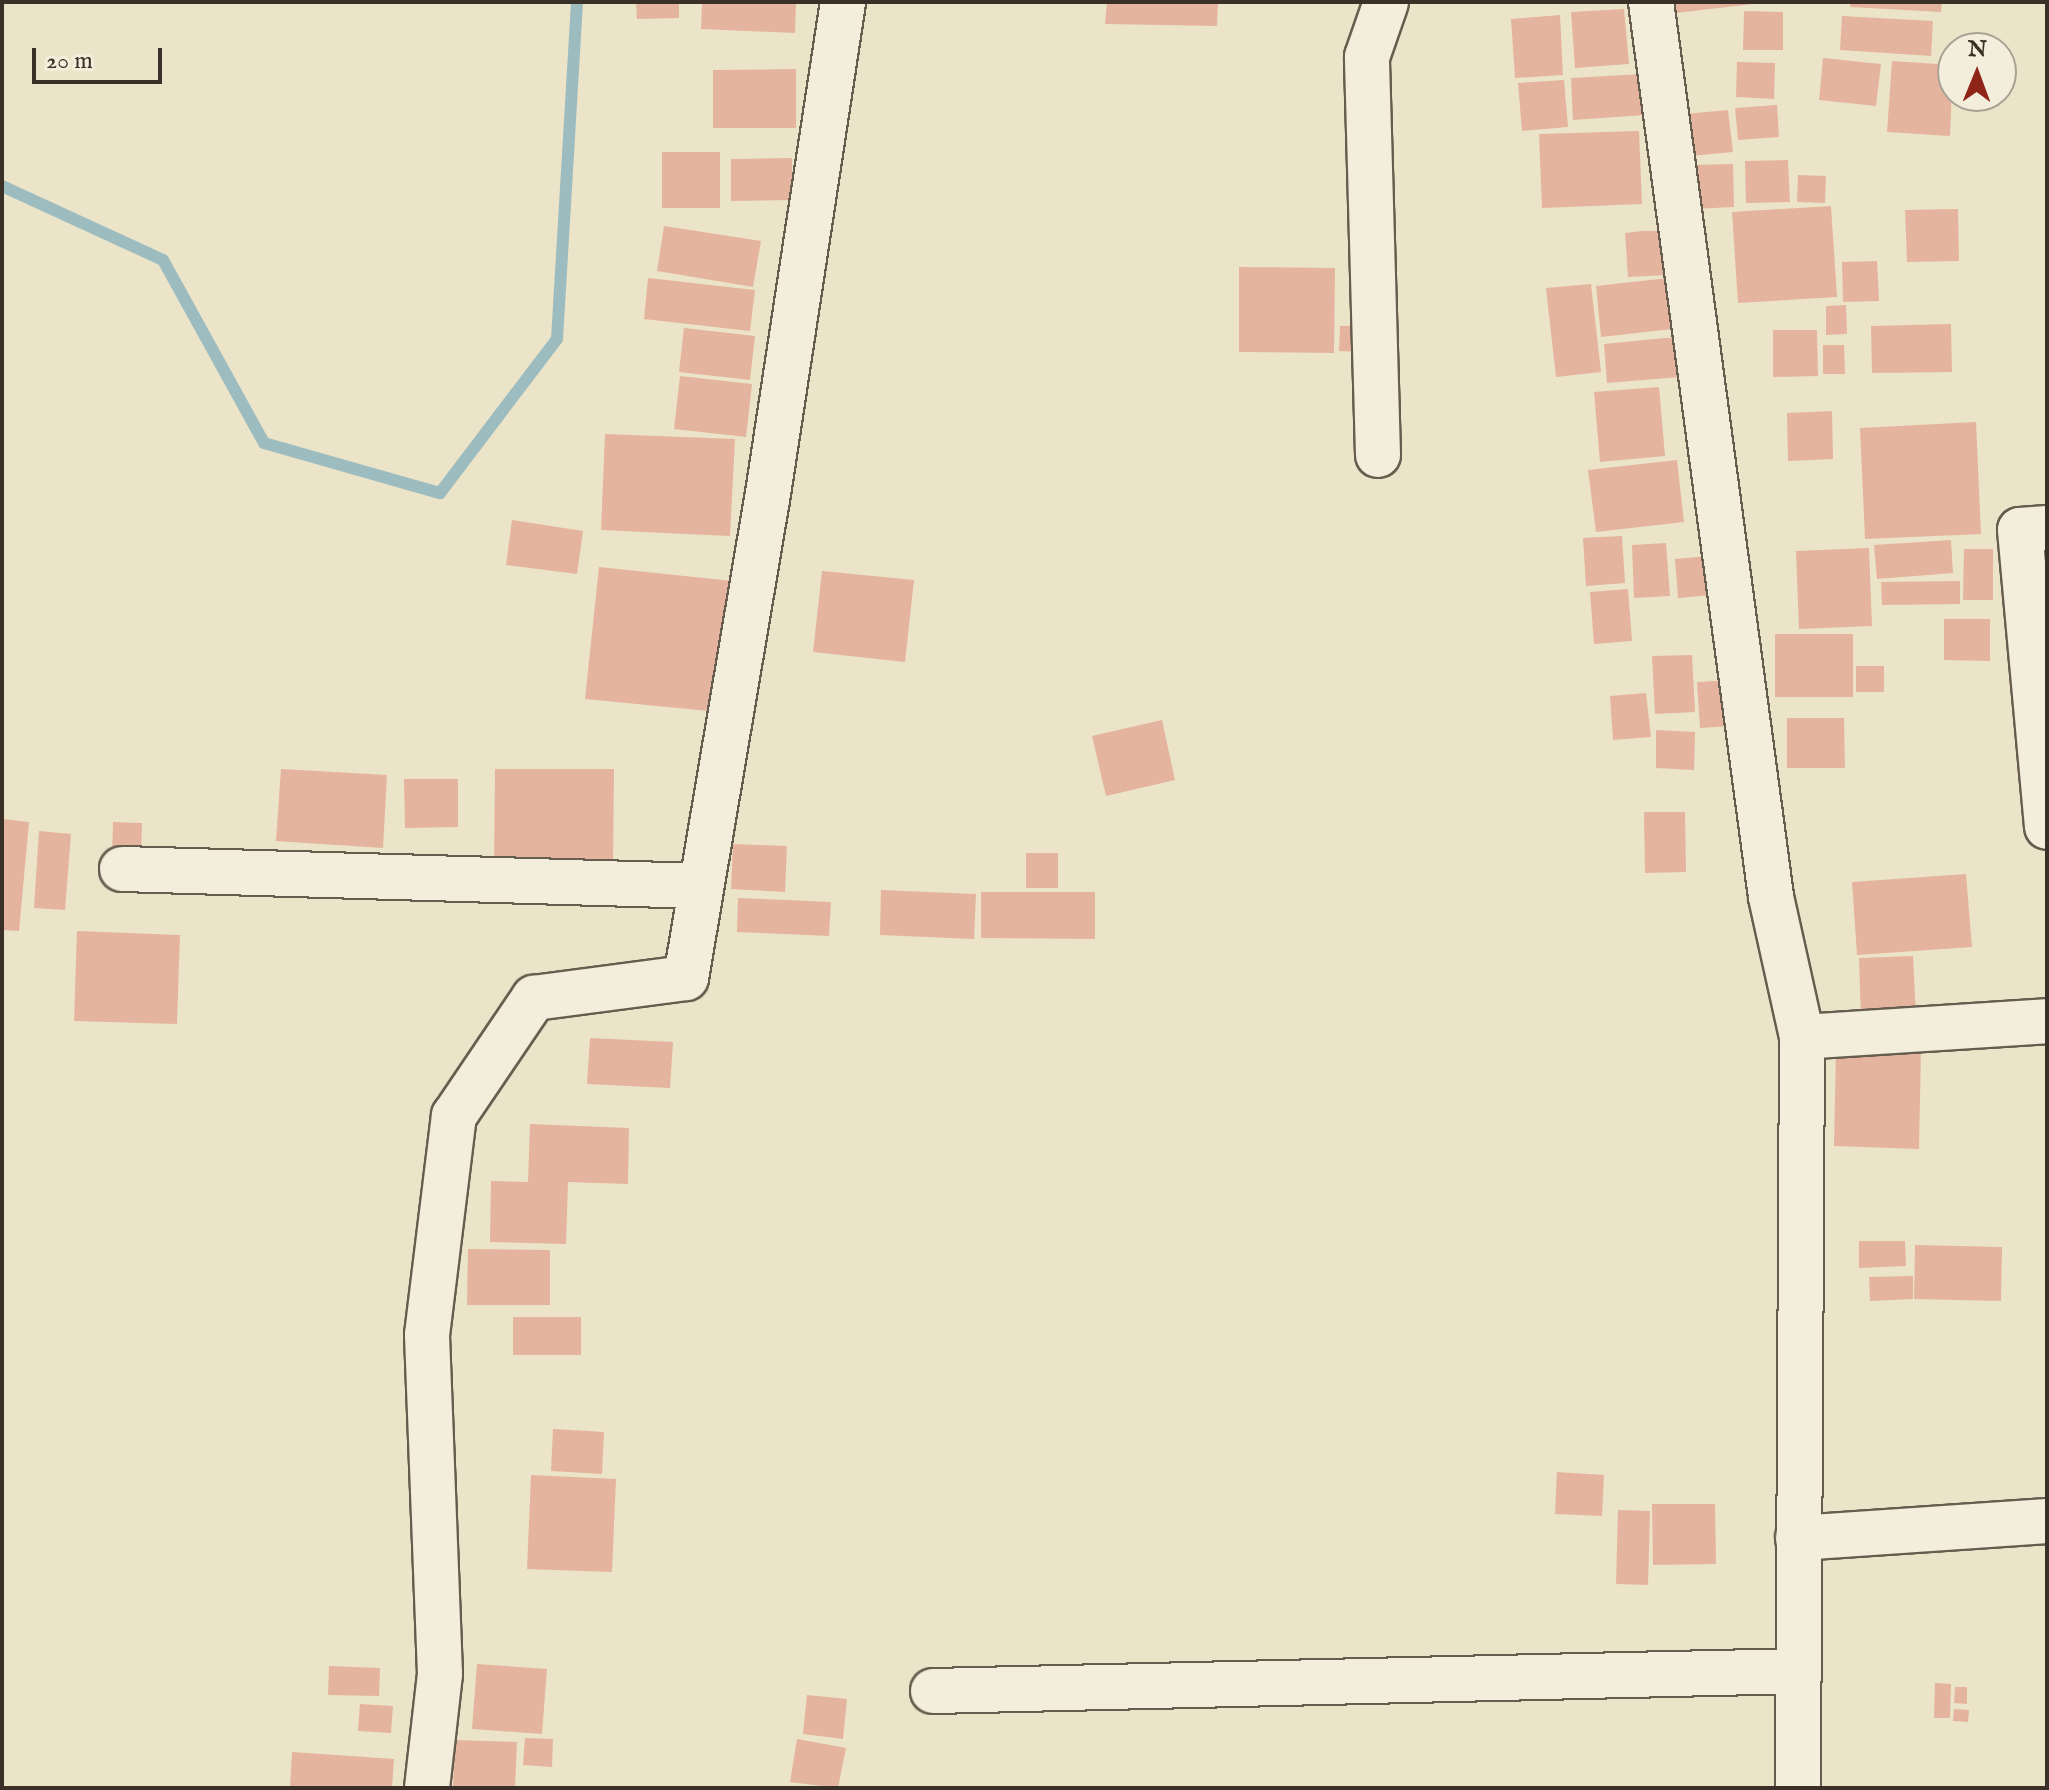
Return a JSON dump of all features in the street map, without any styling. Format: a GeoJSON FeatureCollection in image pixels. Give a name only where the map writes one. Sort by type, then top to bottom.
{"type":"FeatureCollection","features":[{"type":"Feature","properties":{"kind":"street"},"geometry":{"type":"LineString","coordinates":[[427,1788],[440,1674],[427,1335],[454,1116],[534,998],[686,978],[767,500],[843,2]]}},
{"type":"Feature","properties":{"kind":"street"},"geometry":{"type":"LineString","coordinates":[[1378,455],[1367,57],[1386,2]]}},
{"type":"Feature","properties":{"kind":"street"},"geometry":{"type":"LineString","coordinates":[[1651,2],[1771,897],[1802,1037],[1798,1788]]}},
{"type":"Feature","properties":{"kind":"street"},"geometry":{"type":"LineString","coordinates":[[2047,528],[2020,530],[2047,827]]}},
{"type":"Feature","properties":{"kind":"street"},"geometry":{"type":"LineString","coordinates":[[122,869],[701,886]]}},
{"type":"Feature","properties":{"kind":"street"},"geometry":{"type":"LineString","coordinates":[[1802,1037],[2047,1021]]}},
{"type":"Feature","properties":{"kind":"street"},"geometry":{"type":"LineString","coordinates":[[1798,1538],[2047,1521]]}},
{"type":"Feature","properties":{"kind":"street"},"geometry":{"type":"LineString","coordinates":[[933,1691],[1798,1671]]}},
{"type":"Feature","properties":{"kind":"building"},"geometry":{"type":"Polygon","coordinates":[[[636,2],[679,2],[679,18],[637,19],[636,2]]]}},
{"type":"Feature","properties":{"kind":"building"},"geometry":{"type":"Polygon","coordinates":[[[702,2],[796,2],[795,33],[701,29],[702,2]]]}},
{"type":"Feature","properties":{"kind":"building"},"geometry":{"type":"Polygon","coordinates":[[[1107,2],[1218,2],[1217,26],[1105,24],[1107,2]]]}},
{"type":"Feature","properties":{"kind":"building"},"geometry":{"type":"Polygon","coordinates":[[[1674,2],[1753,2],[1753,4],[1676,13],[1674,2]]]}},
{"type":"Feature","properties":{"kind":"building"},"geometry":{"type":"Polygon","coordinates":[[[1851,2],[1942,2],[1941,12],[1850,7],[1851,2]]]}},
{"type":"Feature","properties":{"kind":"building"},"geometry":{"type":"Polygon","coordinates":[[[1624,9],[1629,64],[1575,68],[1571,12],[1624,9]]]}},
{"type":"Feature","properties":{"kind":"building"},"geometry":{"type":"Polygon","coordinates":[[[1744,11],[1783,12],[1783,50],[1743,50],[1744,11]]]}},
{"type":"Feature","properties":{"kind":"building"},"geometry":{"type":"Polygon","coordinates":[[[1560,15],[1563,75],[1515,78],[1511,19],[1560,15]]]}},
{"type":"Feature","properties":{"kind":"building"},"geometry":{"type":"Polygon","coordinates":[[[1842,16],[1933,21],[1931,56],[1840,50],[1842,16]]]}},
{"type":"Feature","properties":{"kind":"building"},"geometry":{"type":"Polygon","coordinates":[[[1823,58],[1881,64],[1876,106],[1819,100],[1823,58]]]}},
{"type":"Feature","properties":{"kind":"building"},"geometry":{"type":"Polygon","coordinates":[[[1892,61],[1937,64],[1937,112],[1951,112],[1950,136],[1887,132],[1892,61]]]}},
{"type":"Feature","properties":{"kind":"building"},"geometry":{"type":"Polygon","coordinates":[[[1737,62],[1775,63],[1774,99],[1736,97],[1737,62]]]}},
{"type":"Feature","properties":{"kind":"building"},"geometry":{"type":"Polygon","coordinates":[[[796,69],[796,128],[713,128],[713,70],[796,69]]]}},
{"type":"Feature","properties":{"kind":"building"},"geometry":{"type":"Polygon","coordinates":[[[1643,74],[1645,115],[1573,120],[1571,78],[1643,74]]]}},
{"type":"Feature","properties":{"kind":"building"},"geometry":{"type":"Polygon","coordinates":[[[1564,80],[1568,127],[1522,131],[1518,83],[1564,80]]]}},
{"type":"Feature","properties":{"kind":"building"},"geometry":{"type":"Polygon","coordinates":[[[1777,105],[1779,137],[1738,140],[1735,108],[1777,105]]]}},
{"type":"Feature","properties":{"kind":"building"},"geometry":{"type":"Polygon","coordinates":[[[1728,110],[1733,152],[1690,156],[1685,114],[1728,110]]]}},
{"type":"Feature","properties":{"kind":"building"},"geometry":{"type":"Polygon","coordinates":[[[1639,131],[1642,204],[1542,208],[1539,134],[1639,131]]]}},
{"type":"Feature","properties":{"kind":"building"},"geometry":{"type":"Polygon","coordinates":[[[662,152],[720,152],[720,208],[662,208],[662,152]]]}},
{"type":"Feature","properties":{"kind":"building"},"geometry":{"type":"Polygon","coordinates":[[[792,158],[792,200],[731,201],[731,159],[792,158]]]}},
{"type":"Feature","properties":{"kind":"building"},"geometry":{"type":"Polygon","coordinates":[[[1788,160],[1790,202],[1746,203],[1745,161],[1788,160]]]}},
{"type":"Feature","properties":{"kind":"building"},"geometry":{"type":"Polygon","coordinates":[[[1733,164],[1734,207],[1693,209],[1691,165],[1733,164]]]}},
{"type":"Feature","properties":{"kind":"building"},"geometry":{"type":"Polygon","coordinates":[[[1798,175],[1826,176],[1825,203],[1797,202],[1798,175]]]}},
{"type":"Feature","properties":{"kind":"building"},"geometry":{"type":"Polygon","coordinates":[[[1831,206],[1837,297],[1738,303],[1732,212],[1831,206]]]}},
{"type":"Feature","properties":{"kind":"building"},"geometry":{"type":"Polygon","coordinates":[[[1958,209],[1959,261],[1907,262],[1905,210],[1958,209]]]}},
{"type":"Feature","properties":{"kind":"building"},"geometry":{"type":"Polygon","coordinates":[[[664,226],[761,241],[753,287],[657,271],[664,226]]]}},
{"type":"Feature","properties":{"kind":"building"},"geometry":{"type":"Polygon","coordinates":[[[1666,231],[1669,275],[1628,277],[1625,233],[1666,231]]]}},
{"type":"Feature","properties":{"kind":"building"},"geometry":{"type":"Polygon","coordinates":[[[1877,261],[1879,301],[1843,302],[1842,262],[1877,261]]]}},
{"type":"Feature","properties":{"kind":"building"},"geometry":{"type":"Polygon","coordinates":[[[1239,267],[1335,268],[1334,353],[1239,352],[1239,267]]]}},
{"type":"Feature","properties":{"kind":"building"},"geometry":{"type":"Polygon","coordinates":[[[1677,277],[1681,328],[1601,337],[1596,286],[1677,277]]]}},
{"type":"Feature","properties":{"kind":"building"},"geometry":{"type":"Polygon","coordinates":[[[648,278],[755,290],[750,331],[644,319],[648,278]]]}},
{"type":"Feature","properties":{"kind":"building"},"geometry":{"type":"Polygon","coordinates":[[[1591,284],[1601,372],[1556,377],[1546,288],[1591,284]]]}},
{"type":"Feature","properties":{"kind":"building"},"geometry":{"type":"Polygon","coordinates":[[[1846,305],[1847,334],[1826,335],[1826,306],[1846,305]]]}},
{"type":"Feature","properties":{"kind":"building"},"geometry":{"type":"Polygon","coordinates":[[[1951,324],[1952,372],[1872,373],[1871,326],[1951,324]]]}},
{"type":"Feature","properties":{"kind":"building"},"geometry":{"type":"Polygon","coordinates":[[[1340,326],[1362,326],[1361,352],[1339,351],[1340,326]]]}},
{"type":"Feature","properties":{"kind":"building"},"geometry":{"type":"Polygon","coordinates":[[[684,328],[755,336],[750,380],[679,372],[684,328]]]}},
{"type":"Feature","properties":{"kind":"building"},"geometry":{"type":"Polygon","coordinates":[[[1773,330],[1817,330],[1818,376],[1773,377],[1773,330]]]}},
{"type":"Feature","properties":{"kind":"building"},"geometry":{"type":"Polygon","coordinates":[[[1676,337],[1680,377],[1607,383],[1604,344],[1676,337]]]}},
{"type":"Feature","properties":{"kind":"building"},"geometry":{"type":"Polygon","coordinates":[[[1823,345],[1844,345],[1845,374],[1823,374],[1823,345]]]}},
{"type":"Feature","properties":{"kind":"building"},"geometry":{"type":"Polygon","coordinates":[[[680,376],[752,384],[746,437],[674,429],[680,376]]]}},
{"type":"Feature","properties":{"kind":"building"},"geometry":{"type":"Polygon","coordinates":[[[1659,387],[1665,456],[1600,462],[1594,392],[1659,387]]]}},
{"type":"Feature","properties":{"kind":"building"},"geometry":{"type":"Polygon","coordinates":[[[1832,411],[1833,459],[1788,461],[1787,413],[1832,411]]]}},
{"type":"Feature","properties":{"kind":"building"},"geometry":{"type":"Polygon","coordinates":[[[1976,422],[1981,534],[1865,539],[1860,428],[1976,422]]]}},
{"type":"Feature","properties":{"kind":"building"},"geometry":{"type":"Polygon","coordinates":[[[605,434],[735,439],[730,536],[601,530],[605,434]]]}},
{"type":"Feature","properties":{"kind":"building"},"geometry":{"type":"Polygon","coordinates":[[[1677,460],[1684,522],[1596,532],[1588,470],[1677,460]]]}},
{"type":"Feature","properties":{"kind":"building"},"geometry":{"type":"Polygon","coordinates":[[[512,520],[583,531],[577,574],[506,565],[512,520]]]}},
{"type":"Feature","properties":{"kind":"building"},"geometry":{"type":"Polygon","coordinates":[[[1622,536],[1625,583],[1586,586],[1583,538],[1622,536]]]}},
{"type":"Feature","properties":{"kind":"building"},"geometry":{"type":"Polygon","coordinates":[[[1951,540],[1953,573],[1877,579],[1874,545],[1951,540]]]}},
{"type":"Feature","properties":{"kind":"building"},"geometry":{"type":"Polygon","coordinates":[[[1666,543],[1670,596],[1634,598],[1632,545],[1666,543]]]}},
{"type":"Feature","properties":{"kind":"building"},"geometry":{"type":"Polygon","coordinates":[[[1869,548],[1872,626],[1799,629],[1796,551],[1869,548]]]}},
{"type":"Feature","properties":{"kind":"building"},"geometry":{"type":"Polygon","coordinates":[[[1964,549],[1993,549],[1993,600],[1963,600],[1964,549]]]}},
{"type":"Feature","properties":{"kind":"building"},"geometry":{"type":"Polygon","coordinates":[[[1708,556],[1712,595],[1678,598],[1675,559],[1708,556]]]}},
{"type":"Feature","properties":{"kind":"building"},"geometry":{"type":"Polygon","coordinates":[[[599,567],[732,581],[719,712],[585,699],[599,567]]]}},
{"type":"Feature","properties":{"kind":"building"},"geometry":{"type":"Polygon","coordinates":[[[822,571],[914,580],[905,662],[813,652],[822,571]]]}},
{"type":"Feature","properties":{"kind":"building"},"geometry":{"type":"Polygon","coordinates":[[[1960,581],[1960,604],[1882,605],[1881,582],[1960,581]]]}},
{"type":"Feature","properties":{"kind":"building"},"geometry":{"type":"Polygon","coordinates":[[[1628,589],[1632,641],[1594,644],[1590,592],[1628,589]]]}},
{"type":"Feature","properties":{"kind":"building"},"geometry":{"type":"Polygon","coordinates":[[[1944,619],[1990,619],[1990,661],[1944,660],[1944,619]]]}},
{"type":"Feature","properties":{"kind":"building"},"geometry":{"type":"Polygon","coordinates":[[[1775,634],[1853,634],[1853,697],[1775,697],[1775,634]]]}},
{"type":"Feature","properties":{"kind":"building"},"geometry":{"type":"Polygon","coordinates":[[[1692,655],[1695,712],[1655,714],[1652,656],[1692,655]]]}},
{"type":"Feature","properties":{"kind":"building"},"geometry":{"type":"Polygon","coordinates":[[[1856,666],[1884,666],[1884,692],[1856,692],[1856,666]]]}},
{"type":"Feature","properties":{"kind":"building"},"geometry":{"type":"Polygon","coordinates":[[[1732,680],[1734,726],[1700,728],[1697,682],[1732,680]]]}},
{"type":"Feature","properties":{"kind":"building"},"geometry":{"type":"Polygon","coordinates":[[[1646,693],[1651,737],[1613,740],[1610,696],[1646,693]]]}},
{"type":"Feature","properties":{"kind":"building"},"geometry":{"type":"Polygon","coordinates":[[[1787,718],[1844,718],[1845,768],[1787,768],[1787,718]]]}},
{"type":"Feature","properties":{"kind":"building"},"geometry":{"type":"Polygon","coordinates":[[[1162,720],[1175,780],[1106,796],[1092,736],[1162,720]]]}},
{"type":"Feature","properties":{"kind":"building"},"geometry":{"type":"Polygon","coordinates":[[[1656,730],[1695,732],[1694,770],[1656,768],[1656,730]]]}},
{"type":"Feature","properties":{"kind":"building"},"geometry":{"type":"Polygon","coordinates":[[[281,769],[387,775],[383,848],[276,841],[281,769]]]}},
{"type":"Feature","properties":{"kind":"building"},"geometry":{"type":"Polygon","coordinates":[[[495,769],[614,769],[613,865],[494,864],[495,769]]]}},
{"type":"Feature","properties":{"kind":"building"},"geometry":{"type":"Polygon","coordinates":[[[404,779],[458,779],[458,827],[405,828],[404,779]]]}},
{"type":"Feature","properties":{"kind":"building"},"geometry":{"type":"Polygon","coordinates":[[[1644,812],[1685,812],[1686,872],[1645,873],[1644,812]]]}},
{"type":"Feature","properties":{"kind":"building"},"geometry":{"type":"Polygon","coordinates":[[[2,819],[29,822],[19,931],[2,930],[2,819]]]}},
{"type":"Feature","properties":{"kind":"building"},"geometry":{"type":"Polygon","coordinates":[[[113,822],[142,823],[141,860],[112,859],[113,822]]]}},
{"type":"Feature","properties":{"kind":"building"},"geometry":{"type":"Polygon","coordinates":[[[39,831],[71,834],[65,910],[34,908],[39,831]]]}},
{"type":"Feature","properties":{"kind":"building"},"geometry":{"type":"Polygon","coordinates":[[[733,844],[787,846],[785,892],[731,889],[733,844]]]}},
{"type":"Feature","properties":{"kind":"building"},"geometry":{"type":"Polygon","coordinates":[[[1026,853],[1058,853],[1058,888],[1026,888],[1026,853]]]}},
{"type":"Feature","properties":{"kind":"building"},"geometry":{"type":"Polygon","coordinates":[[[1966,874],[1972,947],[1857,955],[1852,882],[1966,874]]]}},
{"type":"Feature","properties":{"kind":"building"},"geometry":{"type":"Polygon","coordinates":[[[881,890],[976,894],[974,939],[880,935],[881,890]]]}},
{"type":"Feature","properties":{"kind":"building"},"geometry":{"type":"Polygon","coordinates":[[[981,892],[1095,892],[1095,939],[981,938],[981,892]]]}},
{"type":"Feature","properties":{"kind":"building"},"geometry":{"type":"Polygon","coordinates":[[[738,898],[831,902],[829,936],[737,932],[738,898]]]}},
{"type":"Feature","properties":{"kind":"building"},"geometry":{"type":"Polygon","coordinates":[[[77,931],[180,935],[177,1024],[74,1021],[77,931]]]}},
{"type":"Feature","properties":{"kind":"building"},"geometry":{"type":"Polygon","coordinates":[[[1913,956],[1916,1016],[1861,1018],[1859,958],[1913,956]]]}},
{"type":"Feature","properties":{"kind":"building"},"geometry":{"type":"Polygon","coordinates":[[[590,1038],[673,1042],[670,1088],[587,1084],[590,1038]]]}},
{"type":"Feature","properties":{"kind":"building"},"geometry":{"type":"Polygon","coordinates":[[[1836,1047],[1921,1049],[1919,1149],[1834,1146],[1836,1047]]]}},
{"type":"Feature","properties":{"kind":"building"},"geometry":{"type":"Polygon","coordinates":[[[530,1124],[629,1128],[628,1184],[568,1182],[566,1244],[490,1242],[491,1181],[528,1182],[530,1124]]]}},
{"type":"Feature","properties":{"kind":"building"},"geometry":{"type":"Polygon","coordinates":[[[1859,1241],[1905,1241],[1906,1266],[1859,1268],[1859,1241]]]}},
{"type":"Feature","properties":{"kind":"building"},"geometry":{"type":"Polygon","coordinates":[[[1915,1245],[2002,1247],[2001,1301],[1914,1299],[1915,1245]]]}},
{"type":"Feature","properties":{"kind":"building"},"geometry":{"type":"Polygon","coordinates":[[[468,1249],[550,1250],[550,1305],[467,1305],[468,1249]]]}},
{"type":"Feature","properties":{"kind":"building"},"geometry":{"type":"Polygon","coordinates":[[[1913,1276],[1913,1299],[1870,1301],[1869,1277],[1913,1276]]]}},
{"type":"Feature","properties":{"kind":"building"},"geometry":{"type":"Polygon","coordinates":[[[513,1317],[581,1317],[581,1355],[513,1355],[513,1317]]]}},
{"type":"Feature","properties":{"kind":"building"},"geometry":{"type":"Polygon","coordinates":[[[553,1429],[604,1432],[602,1474],[551,1471],[553,1429]]]}},
{"type":"Feature","properties":{"kind":"building"},"geometry":{"type":"Polygon","coordinates":[[[1557,1472],[1604,1475],[1602,1516],[1555,1514],[1557,1472]]]}},
{"type":"Feature","properties":{"kind":"building"},"geometry":{"type":"Polygon","coordinates":[[[531,1475],[616,1479],[612,1572],[527,1569],[531,1475]]]}},
{"type":"Feature","properties":{"kind":"building"},"geometry":{"type":"Polygon","coordinates":[[[1652,1504],[1715,1504],[1716,1564],[1653,1565],[1652,1504]]]}},
{"type":"Feature","properties":{"kind":"building"},"geometry":{"type":"Polygon","coordinates":[[[1618,1510],[1650,1511],[1648,1585],[1616,1584],[1618,1510]]]}},
{"type":"Feature","properties":{"kind":"building"},"geometry":{"type":"Polygon","coordinates":[[[477,1664],[547,1669],[542,1734],[472,1729],[477,1664]]]}},
{"type":"Feature","properties":{"kind":"building"},"geometry":{"type":"Polygon","coordinates":[[[329,1666],[380,1668],[379,1696],[328,1695],[329,1666]]]}},
{"type":"Feature","properties":{"kind":"building"},"geometry":{"type":"Polygon","coordinates":[[[1935,1683],[1951,1684],[1950,1718],[1934,1718],[1935,1683]]]}},
{"type":"Feature","properties":{"kind":"building"},"geometry":{"type":"Polygon","coordinates":[[[1955,1687],[1967,1687],[1967,1704],[1954,1703],[1955,1687]]]}},
{"type":"Feature","properties":{"kind":"building"},"geometry":{"type":"Polygon","coordinates":[[[807,1695],[847,1699],[843,1739],[803,1734],[807,1695]]]}},
{"type":"Feature","properties":{"kind":"building"},"geometry":{"type":"Polygon","coordinates":[[[360,1704],[393,1706],[391,1733],[358,1731],[360,1704]]]}},
{"type":"Feature","properties":{"kind":"building"},"geometry":{"type":"Polygon","coordinates":[[[1954,1709],[1969,1710],[1968,1722],[1953,1721],[1954,1709]]]}},
{"type":"Feature","properties":{"kind":"building"},"geometry":{"type":"Polygon","coordinates":[[[525,1738],[553,1739],[552,1767],[523,1765],[525,1738]]]}},
{"type":"Feature","properties":{"kind":"building"},"geometry":{"type":"Polygon","coordinates":[[[797,1739],[846,1748],[838,1788],[790,1782],[797,1739]]]}},
{"type":"Feature","properties":{"kind":"building"},"geometry":{"type":"Polygon","coordinates":[[[455,1740],[517,1742],[515,1788],[453,1788],[455,1740]]]}},
{"type":"Feature","properties":{"kind":"building"},"geometry":{"type":"Polygon","coordinates":[[[292,1752],[394,1759],[392,1788],[290,1788],[292,1752]]]}},
{"type":"Feature","properties":{"kind":"waterway"},"geometry":{"type":"LineString","coordinates":[[2,186],[163,260],[264,443],[440,493],[557,339],[577,2]]}}]}
